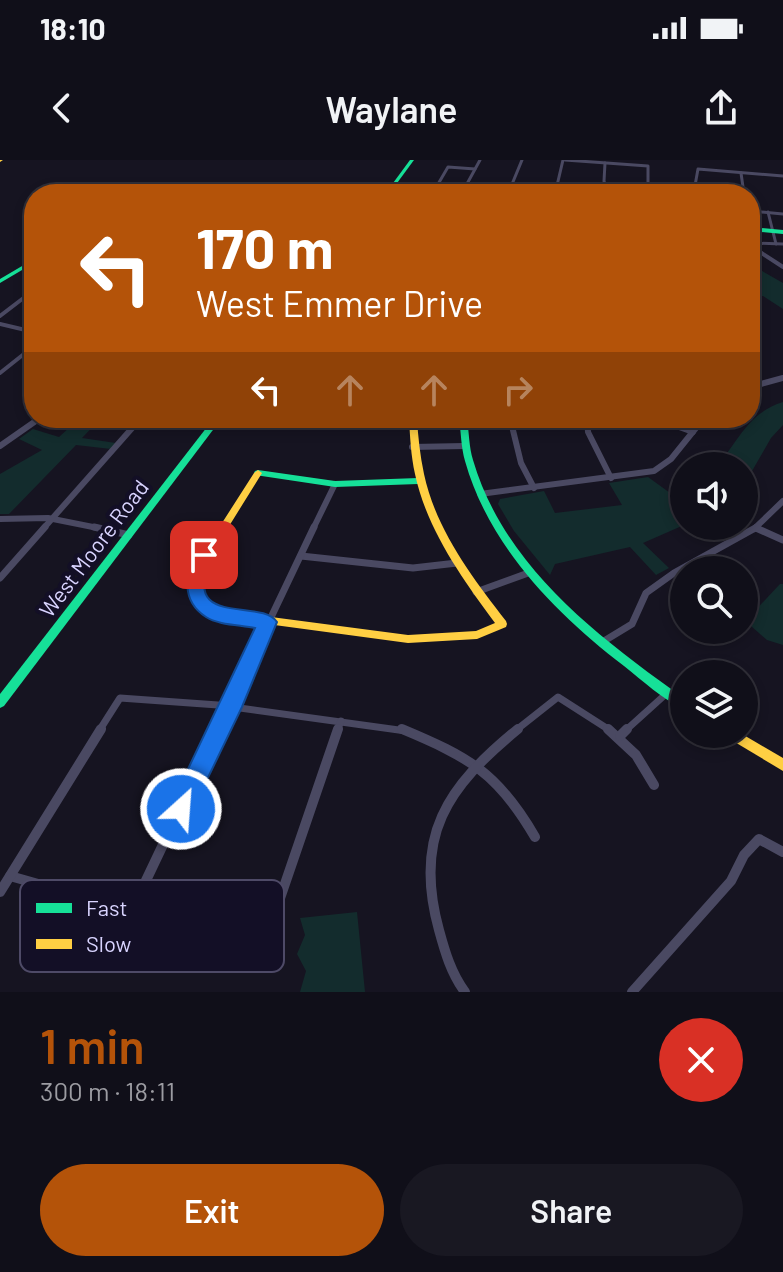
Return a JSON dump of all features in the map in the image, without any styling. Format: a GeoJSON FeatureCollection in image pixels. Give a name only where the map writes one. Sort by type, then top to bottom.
{"type":"FeatureCollection","features":[{"type":"Feature","properties":{"kind":"street"},"geometry":{"type":"LineString","coordinates":[[394,184],[412,160]]}},
{"type":"Feature","properties":{"kind":"street"},"geometry":{"type":"LineString","coordinates":[[467,184],[480,160]]}},
{"type":"Feature","properties":{"kind":"street"},"geometry":{"type":"LineString","coordinates":[[512,184],[522,160]]}},
{"type":"Feature","properties":{"kind":"street"},"geometry":{"type":"LineString","coordinates":[[558,184],[564,160],[648,166],[648,184]]}},
{"type":"Feature","properties":{"kind":"street"},"geometry":{"type":"LineString","coordinates":[[605,163],[605,184]]}},
{"type":"Feature","properties":{"kind":"street"},"geometry":{"type":"LineString","coordinates":[[438,184],[448,167],[475,169]]}},
{"type":"Feature","properties":{"kind":"street"},"geometry":{"type":"LineString","coordinates":[[695,184],[698,169],[783,176]]}},
{"type":"Feature","properties":{"kind":"street"},"geometry":{"type":"LineString","coordinates":[[741,173],[743,184]]}},
{"type":"Feature","properties":{"kind":"street"},"geometry":{"type":"LineString","coordinates":[[760,212],[783,214]]}},
{"type":"Feature","properties":{"kind":"street"},"geometry":{"type":"LineString","coordinates":[[768,212],[778,232],[776,244]]}},
{"type":"Feature","properties":{"kind":"street"},"geometry":{"type":"LineString","coordinates":[[760,244],[783,244]]}},
{"type":"Feature","properties":{"kind":"street"},"geometry":{"type":"LineString","coordinates":[[760,251],[783,267]]}},
{"type":"Feature","properties":{"kind":"street"},"geometry":{"type":"LineString","coordinates":[[0,281],[24,263]]}},
{"type":"Feature","properties":{"kind":"street"},"geometry":{"type":"LineString","coordinates":[[0,267],[17,269],[24,266]]}},
{"type":"Feature","properties":{"kind":"street"},"geometry":{"type":"LineString","coordinates":[[0,316],[24,298]]}},
{"type":"Feature","properties":{"kind":"street"},"geometry":{"type":"LineString","coordinates":[[0,324],[24,330]]}},
{"type":"Feature","properties":{"kind":"street"},"geometry":{"type":"LineString","coordinates":[[0,373],[24,354]]}},
{"type":"Feature","properties":{"kind":"street"},"geometry":{"type":"LineString","coordinates":[[0,365],[8,366]]}},
{"type":"Feature","properties":{"kind":"street"},"geometry":{"type":"LineString","coordinates":[[760,383],[783,378]]}},
{"type":"Feature","properties":{"kind":"street"},"geometry":{"type":"LineString","coordinates":[[0,446],[26,428]]}},
{"type":"Feature","properties":{"kind":"street"},"geometry":{"type":"LineString","coordinates":[[0,578],[132,428]]}},
{"type":"Feature","properties":{"kind":"street","name":"West Moore Road"},"geometry":{"type":"LineString","coordinates":[[0,703],[210,428]]}},
{"type":"Feature","properties":{"kind":"street"},"geometry":{"type":"LineString","coordinates":[[413,428],[412,447],[418,481],[430,519],[476,592],[502,624],[477,635],[431,639],[267,622],[214,613],[199,599],[195,573],[256,473],[335,484],[418,481]]}},
{"type":"Feature","properties":{"kind":"street"},"geometry":{"type":"LineString","coordinates":[[464,428],[465,446],[480,494],[514,552],[569,614],[670,695]]}},
{"type":"Feature","properties":{"kind":"street"},"geometry":{"type":"LineString","coordinates":[[512,428],[521,463],[534,488]]}},
{"type":"Feature","properties":{"kind":"street"},"geometry":{"type":"LineString","coordinates":[[588,428],[611,478]]}},
{"type":"Feature","properties":{"kind":"street"},"geometry":{"type":"LineString","coordinates":[[682,428],[693,432]]}},
{"type":"Feature","properties":{"kind":"street"},"geometry":{"type":"LineString","coordinates":[[480,494],[654,471],[671,459],[696,428]]}},
{"type":"Feature","properties":{"kind":"street"},"geometry":{"type":"LineString","coordinates":[[412,447],[465,446]]}},
{"type":"Feature","properties":{"kind":"street"},"geometry":{"type":"LineString","coordinates":[[147,880],[335,484]]}},
{"type":"Feature","properties":{"kind":"street"},"geometry":{"type":"LineString","coordinates":[[758,526],[783,501]]}},
{"type":"Feature","properties":{"kind":"street"},"geometry":{"type":"LineString","coordinates":[[0,519],[15,516],[51,520],[129,535]]}},
{"type":"Feature","properties":{"kind":"street"},"geometry":{"type":"LineString","coordinates":[[758,529],[783,540]]}},
{"type":"Feature","properties":{"kind":"street"},"geometry":{"type":"LineString","coordinates":[[604,641],[632,624],[646,593],[674,573],[734,540]]}},
{"type":"Feature","properties":{"kind":"street"},"geometry":{"type":"LineString","coordinates":[[301,556],[413,568],[457,563]]}},
{"type":"Feature","properties":{"kind":"street"},"geometry":{"type":"LineString","coordinates":[[476,592],[531,572]]}},
{"type":"Feature","properties":{"kind":"street"},"geometry":{"type":"LineString","coordinates":[[620,736],[667,693]]}},
{"type":"Feature","properties":{"kind":"street"},"geometry":{"type":"LineString","coordinates":[[465,992],[452,977],[428,887],[430,847],[446,799],[475,764],[558,697],[620,736],[643,760],[654,785]]}},
{"type":"Feature","properties":{"kind":"street"},"geometry":{"type":"LineString","coordinates":[[0,892],[120,698],[231,707],[401,729],[475,764],[499,784],[535,837]]}},
{"type":"Feature","properties":{"kind":"street"},"geometry":{"type":"LineString","coordinates":[[284,887],[341,721]]}},
{"type":"Feature","properties":{"kind":"street"},"geometry":{"type":"LineString","coordinates":[[755,748],[783,765]]}},
{"type":"Feature","properties":{"kind":"street"},"geometry":{"type":"LineString","coordinates":[[632,992],[731,881],[744,855],[759,839],[783,852]]}},
{"type":"Feature","properties":{"kind":"street"},"geometry":{"type":"LineString","coordinates":[[10,876],[23,880]]}},
{"type":"Feature","properties":{"kind":"green space"},"geometry":{"type":"Polygon","coordinates":[[[760,270],[783,283],[783,309],[760,296],[760,270]]]}},
{"type":"Feature","properties":{"kind":"green space"},"geometry":{"type":"Polygon","coordinates":[[[783,402],[783,425],[758,461],[758,452],[727,452],[745,428],[760,428],[761,413],[783,402]]]}},
{"type":"Feature","properties":{"kind":"green space"},"geometry":{"type":"Polygon","coordinates":[[[69,428],[92,428],[82,438],[116,443],[111,449],[76,445],[9,514],[0,514],[0,474],[42,450],[19,439],[33,429],[59,437],[69,428]]]}},
{"type":"Feature","properties":{"kind":"green space"},"geometry":{"type":"Polygon","coordinates":[[[648,477],[670,493],[670,531],[643,543],[669,568],[656,575],[630,547],[555,564],[550,575],[514,531],[498,504],[500,499],[544,491],[555,513],[622,505],[609,483],[648,477]]]}},
{"type":"Feature","properties":{"kind":"green space"},"geometry":{"type":"Polygon","coordinates":[[[783,584],[783,645],[767,640],[758,632],[758,608],[783,584]]]}},
{"type":"Feature","properties":{"kind":"green space"},"geometry":{"type":"Polygon","coordinates":[[[357,912],[365,992],[300,992],[306,971],[297,954],[305,935],[300,918],[357,912]]]}},
{"type":"Feature","properties":{"kind":"traffic: fast"},"geometry":{"type":"LineString","coordinates":[[394,184],[412,160]]}},
{"type":"Feature","properties":{"kind":"traffic: fast"},"geometry":{"type":"LineString","coordinates":[[760,230],[783,232]]}},
{"type":"Feature","properties":{"kind":"traffic: fast"},"geometry":{"type":"LineString","coordinates":[[0,281],[24,267]]}},
{"type":"Feature","properties":{"kind":"traffic: fast"},"geometry":{"type":"LineString","coordinates":[[0,703],[210,428]]}},
{"type":"Feature","properties":{"kind":"traffic: fast"},"geometry":{"type":"LineString","coordinates":[[464,428],[468,456],[482,498],[502,534],[527,568],[586,629],[670,694]]}},
{"type":"Feature","properties":{"kind":"traffic: fast"},"geometry":{"type":"LineString","coordinates":[[258,473],[335,484],[418,481]]}},
{"type":"Feature","properties":{"kind":"traffic: slow"},"geometry":{"type":"LineString","coordinates":[[258,473],[195,573],[199,599],[214,613],[408,639],[477,635],[502,624],[467,576],[439,528],[420,477],[414,428]]}},
{"type":"Feature","properties":{"kind":"traffic: slow"},"geometry":{"type":"LineString","coordinates":[[755,748],[783,765]]}},
{"type":"Feature","properties":{"kind":"route"},"geometry":{"type":"LineString","coordinates":[[181,809],[231,707],[267,622],[214,613],[199,599],[195,573],[204,555]]}}]}
